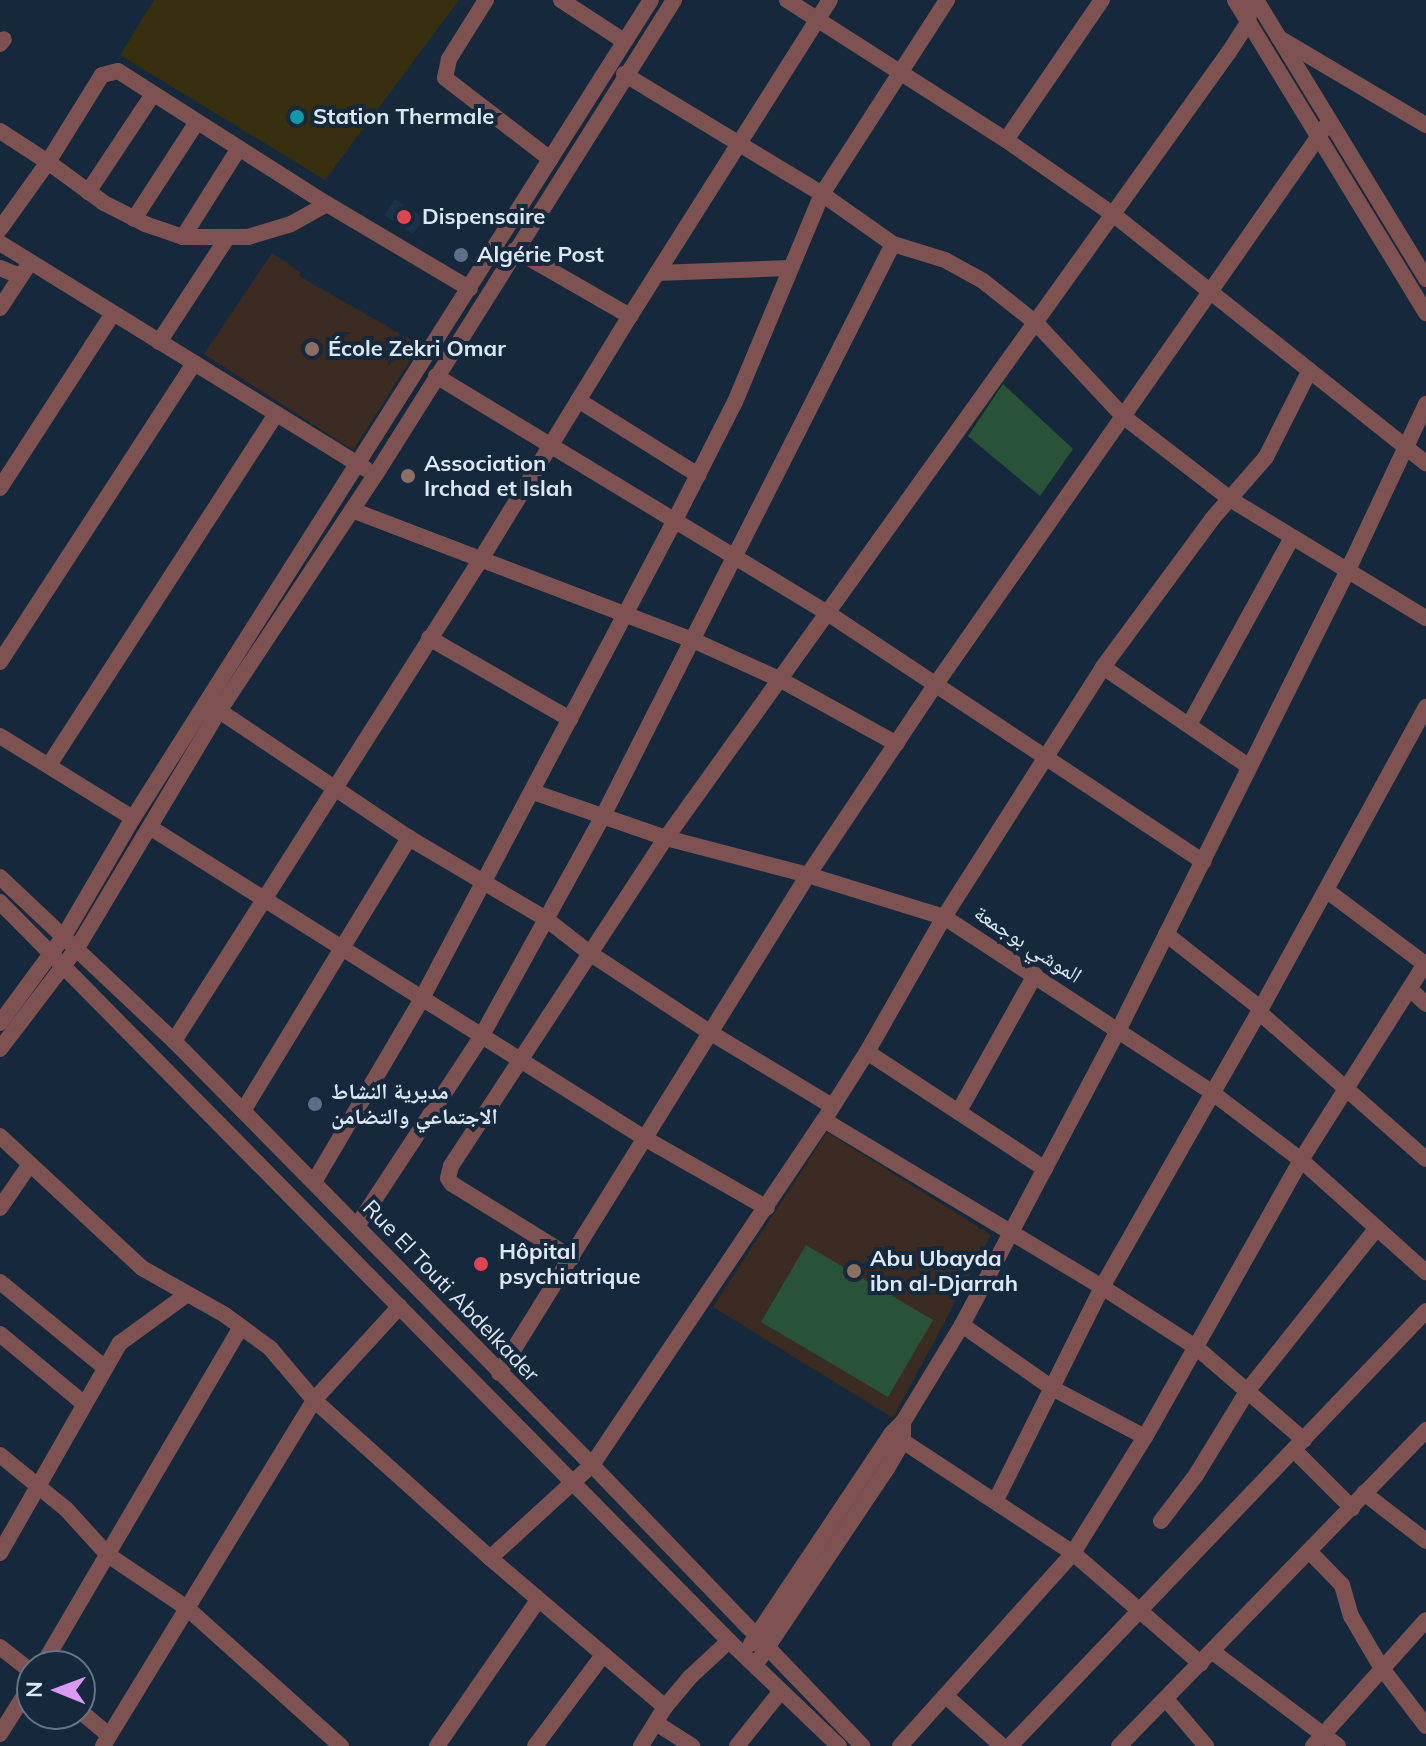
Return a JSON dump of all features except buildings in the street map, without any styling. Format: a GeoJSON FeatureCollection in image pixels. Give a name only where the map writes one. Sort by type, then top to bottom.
{"type":"FeatureCollection","features":[{"type":"Feature","properties":{"kind":"street"},"geometry":{"type":"LineString","coordinates":[[486,0],[449,59],[445,78],[550,159]]}},
{"type":"Feature","properties":{"kind":"street"},"geometry":{"type":"LineString","coordinates":[[561,0],[624,41]]}},
{"type":"Feature","properties":{"kind":"street"},"geometry":{"type":"LineString","coordinates":[[0,1049],[77,948],[151,828],[213,707],[359,465],[651,0]]}},
{"type":"Feature","properties":{"kind":"street"},"geometry":{"type":"LineString","coordinates":[[0,1023],[64,936],[133,818],[376,474],[624,74],[674,0]]}},
{"type":"Feature","properties":{"kind":"street"},"geometry":{"type":"LineString","coordinates":[[787,0],[1006,140],[1114,215],[1426,463]]}},
{"type":"Feature","properties":{"kind":"street"},"geometry":{"type":"LineString","coordinates":[[174,1041],[481,559],[830,0]]}},
{"type":"Feature","properties":{"kind":"street"},"geometry":{"type":"LineString","coordinates":[[314,1182],[421,1000],[674,522],[735,402],[822,194],[947,0]]}},
{"type":"Feature","properties":{"kind":"street"},"geometry":{"type":"LineString","coordinates":[[1006,140],[1102,0]]}},
{"type":"Feature","properties":{"kind":"street"},"geometry":{"type":"LineString","coordinates":[[1241,1],[1248,23],[1426,313]]}},
{"type":"Feature","properties":{"kind":"street"},"geometry":{"type":"LineString","coordinates":[[1241,1],[1278,38],[1426,279]]}},
{"type":"Feature","properties":{"kind":"street"},"geometry":{"type":"LineString","coordinates":[[572,1258],[457,1188],[448,1178],[451,1166],[666,838],[1114,215],[1248,23]]}},
{"type":"Feature","properties":{"kind":"street"},"geometry":{"type":"LineString","coordinates":[[1278,38],[1426,124]]}},
{"type":"Feature","properties":{"kind":"street"},"geometry":{"type":"LineString","coordinates":[[0,229],[106,72],[118,71],[327,204],[470,289]]}},
{"type":"Feature","properties":{"kind":"street"},"geometry":{"type":"LineString","coordinates":[[624,74],[822,194],[893,244],[945,260],[970,273],[1036,323],[1124,417],[1230,499],[1426,618]]}},
{"type":"Feature","properties":{"kind":"street"},"geometry":{"type":"LineString","coordinates":[[88,192],[153,94]]}},
{"type":"Feature","properties":{"kind":"street"},"geometry":{"type":"LineString","coordinates":[[134,219],[197,122]]}},
{"type":"Feature","properties":{"kind":"street"},"geometry":{"type":"LineString","coordinates":[[499,1373],[808,875],[936,684],[1328,123]]}},
{"type":"Feature","properties":{"kind":"street"},"geometry":{"type":"LineString","coordinates":[[0,131],[88,192],[134,219],[183,237],[227,238],[267,233],[327,204]]}},
{"type":"Feature","properties":{"kind":"street"},"geometry":{"type":"LineString","coordinates":[[183,237],[239,148]]}},
{"type":"Feature","properties":{"kind":"street"},"geometry":{"type":"LineString","coordinates":[[159,342],[227,238]]}},
{"type":"Feature","properties":{"kind":"street"},"geometry":{"type":"LineString","coordinates":[[0,243],[24,270]]}},
{"type":"Feature","properties":{"kind":"street"},"geometry":{"type":"LineString","coordinates":[[357,1226],[481,1037],[603,816],[695,641],[893,244]]}},
{"type":"Feature","properties":{"kind":"street"},"geometry":{"type":"LineString","coordinates":[[515,250],[630,316]]}},
{"type":"Feature","properties":{"kind":"street"},"geometry":{"type":"LineString","coordinates":[[0,268],[24,270],[113,313],[275,415],[376,474]]}},
{"type":"Feature","properties":{"kind":"street"},"geometry":{"type":"LineString","coordinates":[[657,273],[790,268]]}},
{"type":"Feature","properties":{"kind":"street"},"geometry":{"type":"LineString","coordinates":[[0,308],[24,270]]}},
{"type":"Feature","properties":{"kind":"street"},"geometry":{"type":"LineString","coordinates":[[0,488],[113,313]]}},
{"type":"Feature","properties":{"kind":"street"},"geometry":{"type":"LineString","coordinates":[[0,662],[194,363]]}},
{"type":"Feature","properties":{"kind":"street"},"geometry":{"type":"LineString","coordinates":[[490,1558],[592,1465],[828,1113],[867,1052],[944,917],[1103,667],[1230,499],[1266,457],[1310,370]]}},
{"type":"Feature","properties":{"kind":"street"},"geometry":{"type":"LineString","coordinates":[[436,376],[829,614],[1203,862]]}},
{"type":"Feature","properties":{"kind":"street"},"geometry":{"type":"LineString","coordinates":[[578,400],[698,475]]}},
{"type":"Feature","properties":{"kind":"street"},"geometry":{"type":"LineString","coordinates":[[755,1666],[764,1642],[897,1437],[962,1325],[1045,1169],[1203,862],[1347,572],[1426,404]]}},
{"type":"Feature","properties":{"kind":"street"},"geometry":{"type":"LineString","coordinates":[[49,765],[275,415]]}},
{"type":"Feature","properties":{"kind":"street"},"geometry":{"type":"LineString","coordinates":[[0,455],[16,464]]}},
{"type":"Feature","properties":{"kind":"street"},"geometry":{"type":"LineString","coordinates":[[352,510],[695,641],[781,680],[897,744]]}},
{"type":"Feature","properties":{"kind":"street"},"geometry":{"type":"LineString","coordinates":[[1189,725],[1292,538]]}},
{"type":"Feature","properties":{"kind":"street"},"geometry":{"type":"LineString","coordinates":[[429,638],[570,719]]}},
{"type":"Feature","properties":{"kind":"street"},"geometry":{"type":"LineString","coordinates":[[1103,667],[1248,766]]}},
{"type":"Feature","properties":{"kind":"street"},"geometry":{"type":"LineString","coordinates":[[213,707],[409,838],[546,919],[591,954],[1010,1233],[1197,1348],[1248,1390],[1352,1508]]}},
{"type":"Feature","properties":{"kind":"street"},"geometry":{"type":"LineString","coordinates":[[996,1500],[1102,1287],[1426,707]]}},
{"type":"Feature","properties":{"kind":"street"},"geometry":{"type":"LineString","coordinates":[[0,736],[133,818]]}},
{"type":"Feature","properties":{"kind":"street","name":"الموشي بوجمعة"},"geometry":{"type":"LineString","coordinates":[[533,792],[666,838],[808,875],[944,917],[1210,1091],[1301,1160],[1426,1272]]}},
{"type":"Feature","properties":{"kind":"street"},"geometry":{"type":"LineString","coordinates":[[151,828],[646,1139],[767,1208]]}},
{"type":"Feature","properties":{"kind":"street"},"geometry":{"type":"LineString","coordinates":[[243,1111],[409,838]]}},
{"type":"Feature","properties":{"kind":"street","name":"Rue El Touti Abdelkader"},"geometry":{"type":"LineString","coordinates":[[0,877],[174,1041],[314,1182],[862,1746]]}},
{"type":"Feature","properties":{"kind":"street"},"geometry":{"type":"LineString","coordinates":[[900,1746],[1073,1553],[1197,1348],[1301,1160],[1425,963],[1326,890]]}},
{"type":"Feature","properties":{"kind":"street","name":"Rue El Touti Abdelkader"},"geometry":{"type":"LineString","coordinates":[[0,902],[66,965],[729,1641],[835,1745]]}},
{"type":"Feature","properties":{"kind":"street"},"geometry":{"type":"LineString","coordinates":[[1166,934],[1259,1010],[1345,1091],[1426,1159]]}},
{"type":"Feature","properties":{"kind":"street"},"geometry":{"type":"LineString","coordinates":[[959,1111],[1035,975]]}},
{"type":"Feature","properties":{"kind":"street"},"geometry":{"type":"LineString","coordinates":[[1410,989],[1426,1004]]}},
{"type":"Feature","properties":{"kind":"street"},"geometry":{"type":"LineString","coordinates":[[867,1052],[1045,1169]]}},
{"type":"Feature","properties":{"kind":"street"},"geometry":{"type":"LineString","coordinates":[[0,1136],[142,1268],[241,1327],[270,1348],[314,1400],[538,1600],[665,1707]]}},
{"type":"Feature","properties":{"kind":"street"},"geometry":{"type":"LineString","coordinates":[[0,1208],[30,1164]]}},
{"type":"Feature","properties":{"kind":"street"},"geometry":{"type":"LineString","coordinates":[[1161,1521],[1196,1475],[1248,1390],[1377,1228]]}},
{"type":"Feature","properties":{"kind":"street"},"geometry":{"type":"LineString","coordinates":[[0,1282],[105,1368]]}},
{"type":"Feature","properties":{"kind":"street"},"geometry":{"type":"LineString","coordinates":[[0,1553],[83,1403],[128,1335],[186,1295]]}},
{"type":"Feature","properties":{"kind":"street"},"geometry":{"type":"LineString","coordinates":[[106,1741],[314,1400],[400,1306]]}},
{"type":"Feature","properties":{"kind":"street"},"geometry":{"type":"LineString","coordinates":[[1010,1746],[1426,1311]]}},
{"type":"Feature","properties":{"kind":"street"},"geometry":{"type":"LineString","coordinates":[[962,1325],[1052,1388],[1145,1437]]}},
{"type":"Feature","properties":{"kind":"street"},"geometry":{"type":"LineString","coordinates":[[52,1650],[241,1327]]}},
{"type":"Feature","properties":{"kind":"street"},"geometry":{"type":"LineString","coordinates":[[0,1334],[83,1403]]}},
{"type":"Feature","properties":{"kind":"street"},"geometry":{"type":"LineString","coordinates":[[1119,1746],[1426,1430]]}},
{"type":"Feature","properties":{"kind":"street"},"geometry":{"type":"LineString","coordinates":[[897,1437],[1073,1553],[1141,1612],[1318,1739],[1338,1746]]}},
{"type":"Feature","properties":{"kind":"street"},"geometry":{"type":"LineString","coordinates":[[0,1455],[39,1485],[108,1555],[187,1608],[341,1746]]}},
{"type":"Feature","properties":{"kind":"street"},"geometry":{"type":"LineString","coordinates":[[600,1508],[617,1492]]}},
{"type":"Feature","properties":{"kind":"street"},"geometry":{"type":"LineString","coordinates":[[1364,1493],[1426,1541]]}},
{"type":"Feature","properties":{"kind":"street"},"geometry":{"type":"LineString","coordinates":[[1310,1552],[1342,1585],[1351,1616],[1381,1667],[1426,1726]]}},
{"type":"Feature","properties":{"kind":"street"},"geometry":{"type":"LineString","coordinates":[[437,1746],[538,1600]]}},
{"type":"Feature","properties":{"kind":"street"},"geometry":{"type":"LineString","coordinates":[[1318,1739],[1426,1620]]}},
{"type":"Feature","properties":{"kind":"street"},"geometry":{"type":"LineString","coordinates":[[641,1746],[665,1707],[689,1678],[729,1641]]}},
{"type":"Feature","properties":{"kind":"street"},"geometry":{"type":"LineString","coordinates":[[743,1654],[764,1642]]}},
{"type":"Feature","properties":{"kind":"street"},"geometry":{"type":"LineString","coordinates":[[0,1647],[16,1660]]}},
{"type":"Feature","properties":{"kind":"street"},"geometry":{"type":"LineString","coordinates":[[535,1746],[603,1655]]}},
{"type":"Feature","properties":{"kind":"street"},"geometry":{"type":"LineString","coordinates":[[737,1746],[781,1691]]}},
{"type":"Feature","properties":{"kind":"street"},"geometry":{"type":"LineString","coordinates":[[947,1697],[1002,1746]]}},
{"type":"Feature","properties":{"kind":"street"},"geometry":{"type":"LineString","coordinates":[[1166,1699],[1206,1746]]}},
{"type":"Feature","properties":{"kind":"street"},"geometry":{"type":"LineString","coordinates":[[0,1734],[16,1708]]}},
{"type":"Feature","properties":{"kind":"street"},"geometry":{"type":"LineString","coordinates":[[656,1723],[692,1746]]}},
{"type":"Feature","properties":{"kind":"shaded area","name":"Dispensaire"},"geometry":{"type":"Polygon","coordinates":[[[395,199],[424,218],[413,234],[384,215],[395,199]]]}},
{"type":"Feature","properties":{"kind":"shaded area","name":"École Zekri Omar"},"geometry":{"type":"Polygon","coordinates":[[[272,253],[300,272],[299,276],[420,345],[353,450],[204,354],[272,253]]]}},
{"type":"Feature","properties":{"kind":"shaded area","name":"Abu Ubayda ibn al-Djarrah"},"geometry":{"type":"Polygon","coordinates":[[[827,1132],[991,1235],[893,1418],[713,1307],[827,1132]]]}},
{"type":"Feature","properties":{"kind":"green space"},"geometry":{"type":"Polygon","coordinates":[[[1003,384],[1073,449],[1040,496],[968,436],[1003,384]]]}},
{"type":"Feature","properties":{"kind":"green space"},"geometry":{"type":"Polygon","coordinates":[[[806,1245],[933,1320],[888,1397],[761,1322],[806,1245]]]}},
{"type":"Feature","properties":{"kind":"sand","name":"Station Thermale"},"geometry":{"type":"Polygon","coordinates":[[[154,0],[459,0],[325,180],[120,55],[154,0]]]}},
{"type":"Feature","properties":{"kind":"place","name":"Station Thermale"},"geometry":{"type":"Point","coordinates":[297,117]}},
{"type":"Feature","properties":{"kind":"place","name":"Dispensaire"},"geometry":{"type":"Point","coordinates":[404,217]}},
{"type":"Feature","properties":{"kind":"place","name":"Algérie Post"},"geometry":{"type":"Point","coordinates":[461,255]}},
{"type":"Feature","properties":{"kind":"place","name":"École Zekri Omar"},"geometry":{"type":"Point","coordinates":[312,349]}},
{"type":"Feature","properties":{"kind":"place","name":"Association Irchad et Islah"},"geometry":{"type":"Point","coordinates":[408,476]}},
{"type":"Feature","properties":{"kind":"place","name":"مديرية النشاط الاجتماعي والتضامن"},"geometry":{"type":"Point","coordinates":[315,1104]}},
{"type":"Feature","properties":{"kind":"place","name":"Hôpital psychiatrique"},"geometry":{"type":"Point","coordinates":[481,1264]}},
{"type":"Feature","properties":{"kind":"place","name":"Abu Ubayda ibn al-Djarrah"},"geometry":{"type":"Point","coordinates":[854,1271]}}]}
